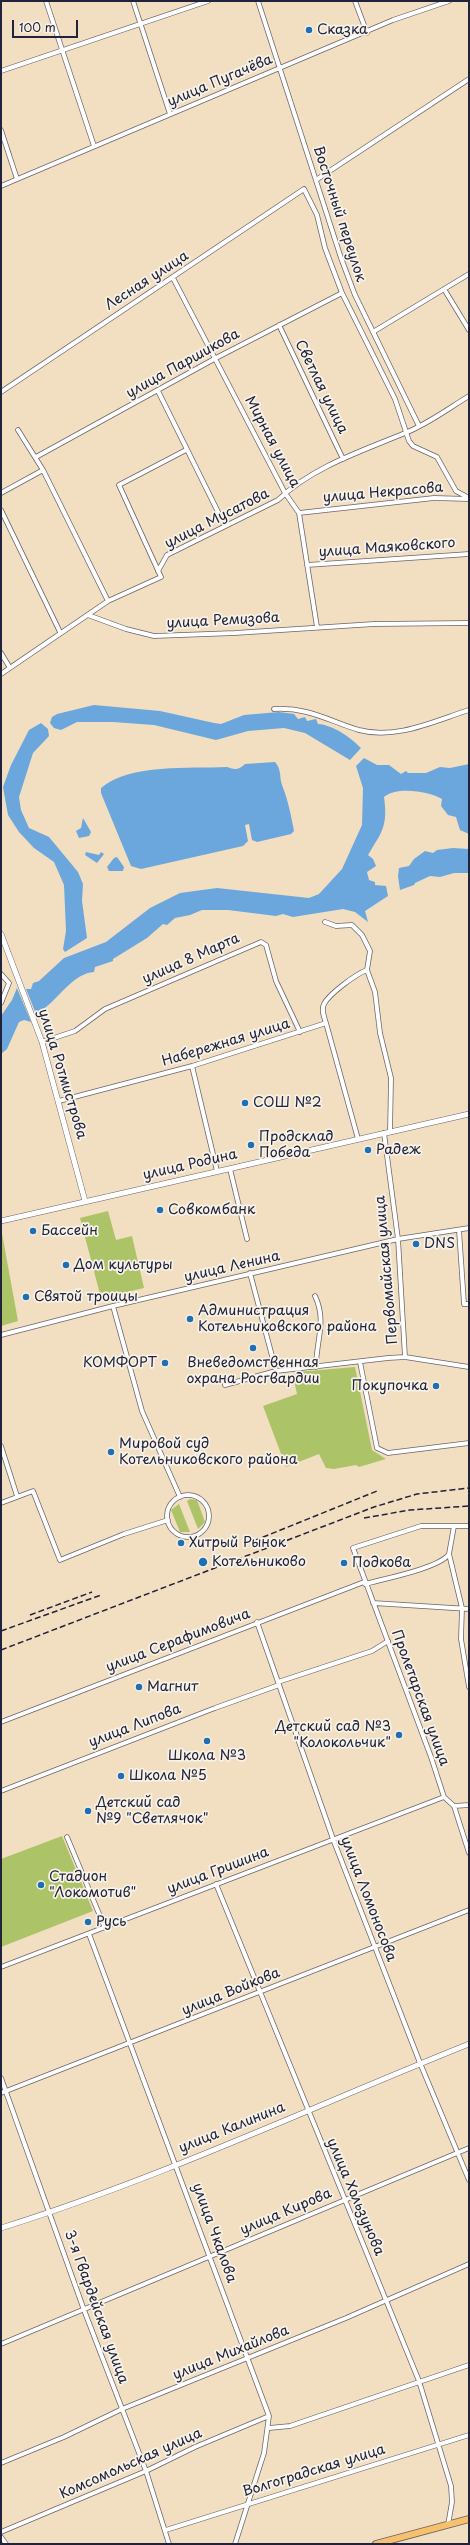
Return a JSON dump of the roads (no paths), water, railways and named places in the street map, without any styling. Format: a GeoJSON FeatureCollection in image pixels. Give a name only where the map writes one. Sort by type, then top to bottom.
{"type":"FeatureCollection","features":[{"type":"Feature","properties":{"kind":"main road"},"geometry":{"type":"LineString","coordinates":[[376,2544],[469,2519]]}},
{"type":"Feature","properties":{"kind":"street"},"geometry":{"type":"LineString","coordinates":[[46,1],[61,51],[94,146]]}},
{"type":"Feature","properties":{"kind":"street"},"geometry":{"type":"LineString","coordinates":[[134,1],[170,114]]}},
{"type":"Feature","properties":{"kind":"street"},"geometry":{"type":"LineString","coordinates":[[1,71],[141,25],[208,1]]}},
{"type":"Feature","properties":{"kind":"street","name":"Восточный переулок"},"geometry":{"type":"LineString","coordinates":[[258,1],[281,68],[341,258],[373,332],[419,426]]}},
{"type":"Feature","properties":{"kind":"street"},"geometry":{"type":"LineString","coordinates":[[355,1],[366,33]]}},
{"type":"Feature","properties":{"kind":"street","name":"улица Пугачёва"},"geometry":{"type":"LineString","coordinates":[[1,186],[366,33],[412,12],[449,1]]}},
{"type":"Feature","properties":{"kind":"street"},"geometry":{"type":"LineString","coordinates":[[316,180],[469,79]]}},
{"type":"Feature","properties":{"kind":"street"},"geometry":{"type":"LineString","coordinates":[[1,130],[17,179]]}},
{"type":"Feature","properties":{"kind":"street","name":"Восточный переулок"},"geometry":{"type":"LineString","coordinates":[[304,189],[317,215],[325,248],[342,293],[395,399],[406,433],[414,446],[437,457],[456,491],[469,499]]}},
{"type":"Feature","properties":{"kind":"street","name":"Лесная улица"},"geometry":{"type":"LineString","coordinates":[[1,392],[304,189]]}},
{"type":"Feature","properties":{"kind":"street"},"geometry":{"type":"LineString","coordinates":[[373,332],[469,274]]}},
{"type":"Feature","properties":{"kind":"street","name":"Мирная улица"},"geometry":{"type":"LineString","coordinates":[[173,278],[285,493],[299,513],[317,627]]}},
{"type":"Feature","properties":{"kind":"street"},"geometry":{"type":"LineString","coordinates":[[444,289],[469,330]]}},
{"type":"Feature","properties":{"kind":"street","name":"улица Паршикова"},"geometry":{"type":"LineString","coordinates":[[36,457],[216,358],[342,293]]}},
{"type":"Feature","properties":{"kind":"street","name":"Светлая улица"},"geometry":{"type":"LineString","coordinates":[[279,325],[343,459]]}},
{"type":"Feature","properties":{"kind":"street"},"geometry":{"type":"LineString","coordinates":[[158,391],[225,526]]}},
{"type":"Feature","properties":{"kind":"street","name":"улица Мусатова"},"geometry":{"type":"LineString","coordinates":[[108,600],[161,577],[158,571],[167,555],[278,500],[292,487],[343,459],[406,433],[469,396]]}},
{"type":"Feature","properties":{"kind":"street"},"geometry":{"type":"LineString","coordinates":[[1,674],[108,600],[43,470],[18,430]]}},
{"type":"Feature","properties":{"kind":"street"},"geometry":{"type":"LineString","coordinates":[[158,571],[119,485],[186,450]]}},
{"type":"Feature","properties":{"kind":"street"},"geometry":{"type":"LineString","coordinates":[[1,493],[43,470]]}},
{"type":"Feature","properties":{"kind":"street","name":"улица Некрасова"},"geometry":{"type":"LineString","coordinates":[[299,513],[434,498],[469,499]]}},
{"type":"Feature","properties":{"kind":"street"},"geometry":{"type":"LineString","coordinates":[[1,510],[60,632]]}},
{"type":"Feature","properties":{"kind":"street","name":"улица Маяковского"},"geometry":{"type":"LineString","coordinates":[[307,564],[469,554]]}},
{"type":"Feature","properties":{"kind":"street","name":"улица Ремизова"},"geometry":{"type":"LineString","coordinates":[[88,615],[126,629],[154,636],[235,633],[317,627],[469,623]]}},
{"type":"Feature","properties":{"kind":"street"},"geometry":{"type":"LineString","coordinates":[[1,653],[10,668]]}},
{"type":"Feature","properties":{"kind":"street"},"geometry":{"type":"LineString","coordinates":[[274,709],[306,711],[361,730],[390,733],[469,710]]}},
{"type":"Feature","properties":{"kind":"street"},"geometry":{"type":"LineString","coordinates":[[325,922],[336,926],[348,924],[357,929],[370,951],[367,970],[344,985],[326,1002],[323,1008],[358,1139]]}},
{"type":"Feature","properties":{"kind":"street","name":"улица Ротмистрова"},"geometry":{"type":"LineString","coordinates":[[1,934],[42,1042],[85,1201]]}},
{"type":"Feature","properties":{"kind":"street","name":"улица 8 Марта"},"geometry":{"type":"LineString","coordinates":[[42,1042],[75,1031],[105,1009],[261,942],[266,945],[276,981],[300,1032]]}},
{"type":"Feature","properties":{"kind":"street","name":"Первомайская улица"},"geometry":{"type":"LineString","coordinates":[[367,970],[375,992],[380,1033],[391,1078],[387,1133],[398,1239],[405,1357]]}},
{"type":"Feature","properties":{"kind":"street"},"geometry":{"type":"LineString","coordinates":[[1,974],[9,983],[1,1003]]}},
{"type":"Feature","properties":{"kind":"street","name":"Набережная улица"},"geometry":{"type":"LineString","coordinates":[[59,1101],[192,1066],[326,1023]]}},
{"type":"Feature","properties":{"kind":"street"},"geometry":{"type":"LineString","coordinates":[[192,1066],[217,1171]]}},
{"type":"Feature","properties":{"kind":"street","name":"улица Родина"},"geometry":{"type":"LineString","coordinates":[[1,1221],[469,1114]]}},
{"type":"Feature","properties":{"kind":"street"},"geometry":{"type":"LineString","coordinates":[[230,1168],[247,1239]]}},
{"type":"Feature","properties":{"kind":"street","name":"улица Ленина"},"geometry":{"type":"LineString","coordinates":[[1,1334],[250,1273],[398,1239],[469,1228]]}},
{"type":"Feature","properties":{"kind":"street"},"geometry":{"type":"LineString","coordinates":[[459,1230],[464,1304],[469,1304]]}},
{"type":"Feature","properties":{"kind":"street"},"geometry":{"type":"LineString","coordinates":[[250,1273],[276,1371]]}},
{"type":"Feature","properties":{"kind":"street"},"geometry":{"type":"LineString","coordinates":[[315,1296],[321,1312],[322,1322],[317,1342],[316,1366]]}},
{"type":"Feature","properties":{"kind":"street"},"geometry":{"type":"LineString","coordinates":[[113,1306],[142,1411],[180,1498]]}},
{"type":"Feature","properties":{"kind":"street"},"geometry":{"type":"LineString","coordinates":[[225,1385],[276,1371],[405,1357],[469,1367]]}},
{"type":"Feature","properties":{"kind":"street"},"geometry":{"type":"LineString","coordinates":[[360,1362],[378,1448],[388,1453],[469,1444]]}},
{"type":"Feature","properties":{"kind":"street"},"geometry":{"type":"LineString","coordinates":[[1,1448],[17,1496]]}},
{"type":"Feature","properties":{"kind":"street"},"geometry":{"type":"LineString","coordinates":[[1,1503],[33,1491],[60,1560],[124,1534],[168,1520]]}},
{"type":"Feature","properties":{"kind":"street"},"geometry":{"type":"LineString","coordinates":[[190,1496],[203,1502],[208,1510],[207,1525],[198,1535],[184,1537],[172,1529],[168,1520],[171,1505],[180,1498],[190,1496]]}},
{"type":"Feature","properties":{"kind":"street","name":"Пролетарская улица"},"geometry":{"type":"LineString","coordinates":[[444,1797],[431,1757],[388,1641],[364,1583],[353,1548],[421,1526],[454,1526]]}},
{"type":"Feature","properties":{"kind":"street"},"geometry":{"type":"LineString","coordinates":[[469,1526],[454,1526],[449,1554],[462,1608],[461,1639],[469,1687]]}},
{"type":"Feature","properties":{"kind":"street","name":"улица Серафимовича"},"geometry":{"type":"LineString","coordinates":[[1,1722],[257,1622],[364,1583],[408,1573],[442,1560],[449,1554]]}},
{"type":"Feature","properties":{"kind":"street"},"geometry":{"type":"LineString","coordinates":[[373,1603],[469,1609]]}},
{"type":"Feature","properties":{"kind":"street","name":"улица Ломоносова"},"geometry":{"type":"LineString","coordinates":[[257,1622],[333,1838],[374,1947],[420,2063],[469,2180]]}},
{"type":"Feature","properties":{"kind":"street","name":"улица Липова"},"geometry":{"type":"LineString","coordinates":[[1,1792],[278,1684],[372,1651],[388,1641]]}},
{"type":"Feature","properties":{"kind":"street"},"geometry":{"type":"LineString","coordinates":[[444,1797],[454,1806],[469,1853]]}},
{"type":"Feature","properties":{"kind":"street","name":"улица Гришина"},"geometry":{"type":"LineString","coordinates":[[1,1967],[105,1928],[333,1838],[444,1797]]}},
{"type":"Feature","properties":{"kind":"street"},"geometry":{"type":"LineString","coordinates":[[454,1806],[469,1805]]}},
{"type":"Feature","properties":{"kind":"street"},"geometry":{"type":"LineString","coordinates":[[67,1837],[105,1928]]}},
{"type":"Feature","properties":{"kind":"street","name":"улица Хользунова"},"geometry":{"type":"LineString","coordinates":[[216,1884],[307,2110],[419,2381],[439,2444],[452,2493],[448,2525]]}},
{"type":"Feature","properties":{"kind":"street","name":"улица Войкова"},"geometry":{"type":"LineString","coordinates":[[1,2093],[132,2044],[469,1910]]}},
{"type":"Feature","properties":{"kind":"street","name":"улица Чкалова"},"geometry":{"type":"LineString","coordinates":[[89,1934],[132,2044],[249,2358],[269,2416],[269,2428],[264,2453],[235,2544]]}},
{"type":"Feature","properties":{"kind":"street","name":"улица Калинина"},"geometry":{"type":"LineString","coordinates":[[1,2228],[50,2213],[469,2044]]}},
{"type":"Feature","properties":{"kind":"street","name":"3-я Гвардейская улица"},"geometry":{"type":"LineString","coordinates":[[1,2078],[84,2310],[146,2471],[166,2530],[169,2544]]}},
{"type":"Feature","properties":{"kind":"street","name":"улица Кирова"},"geometry":{"type":"LineString","coordinates":[[1,2344],[469,2148]]}},
{"type":"Feature","properties":{"kind":"street","name":"улица Михайлова"},"geometry":{"type":"LineString","coordinates":[[1,2462],[71,2434],[122,2409],[346,2318],[385,2299],[469,2264]]}},
{"type":"Feature","properties":{"kind":"street"},"geometry":{"type":"LineString","coordinates":[[269,2428],[290,2426],[469,2365]]}},
{"type":"Feature","properties":{"kind":"street","name":"Комсомольская улица"},"geometry":{"type":"LineString","coordinates":[[1,2532],[146,2471],[194,2447],[269,2416]]}},
{"type":"Feature","properties":{"kind":"street","name":"Волгоградская улица"},"geometry":{"type":"LineString","coordinates":[[166,2530],[248,2502],[469,2435]]}},
{"type":"Feature","properties":{"kind":"street"},"geometry":{"type":"LineString","coordinates":[[1,2537],[6,2544]]}},
{"type":"Feature","properties":{"kind":"water"},"geometry":{"type":"Polygon","coordinates":[[[94,705],[160,711],[221,724],[244,715],[279,712],[294,714],[298,719],[305,717],[307,721],[316,719],[318,724],[341,732],[361,748],[350,760],[305,733],[284,728],[248,731],[216,740],[154,725],[113,722],[77,722],[61,730],[54,728],[50,723],[52,717],[57,714],[94,705]]]}},
{"type":"Feature","properties":{"kind":"water"},"geometry":{"type":"Polygon","coordinates":[[[41,723],[48,729],[49,736],[33,753],[19,797],[21,810],[29,828],[49,837],[78,872],[83,884],[82,901],[87,938],[65,952],[63,949],[66,931],[64,885],[54,862],[34,848],[19,832],[8,815],[3,787],[11,765],[29,730],[41,723]]]}},
{"type":"Feature","properties":{"kind":"water"},"geometry":{"type":"Polygon","coordinates":[[[364,758],[377,765],[389,765],[401,774],[406,771],[408,773],[426,773],[440,767],[450,768],[469,764],[469,834],[460,830],[456,817],[448,815],[441,806],[442,799],[437,796],[422,792],[404,791],[389,794],[384,797],[385,815],[383,828],[368,855],[373,859],[376,866],[367,872],[369,880],[375,882],[375,885],[386,886],[388,896],[365,911],[368,922],[355,912],[343,909],[293,917],[283,914],[276,916],[228,910],[202,910],[190,915],[175,918],[167,925],[163,924],[147,938],[113,959],[113,961],[95,967],[94,972],[80,976],[46,1007],[36,1014],[26,989],[31,989],[33,983],[39,981],[64,958],[106,942],[150,908],[180,893],[217,888],[309,898],[319,894],[342,869],[362,825],[363,788],[356,766],[364,758]]]}},
{"type":"Feature","properties":{"kind":"water"},"geometry":{"type":"Polygon","coordinates":[[[275,762],[280,771],[281,782],[286,796],[294,831],[291,834],[257,842],[252,840],[249,824],[245,825],[248,841],[243,846],[141,869],[131,866],[101,793],[101,788],[113,780],[128,774],[144,771],[179,768],[227,767],[237,769],[245,764],[275,762]]]}},
{"type":"Feature","properties":{"kind":"water"},"geometry":{"type":"Polygon","coordinates":[[[83,818],[91,832],[89,836],[79,838],[76,831],[81,828],[83,818]]]}},
{"type":"Feature","properties":{"kind":"water"},"geometry":{"type":"Polygon","coordinates":[[[453,848],[469,849],[469,873],[454,873],[440,877],[430,876],[415,883],[414,885],[400,890],[398,876],[399,868],[409,866],[414,859],[425,851],[433,853],[437,850],[453,848]]]}},
{"type":"Feature","properties":{"kind":"water"},"geometry":{"type":"Polygon","coordinates":[[[86,852],[99,855],[101,852],[104,854],[97,863],[85,855],[86,852]]]}},
{"type":"Feature","properties":{"kind":"water"},"geometry":{"type":"Polygon","coordinates":[[[117,857],[124,867],[123,871],[109,871],[107,867],[114,858],[117,857]]]}},
{"type":"Feature","properties":{"kind":"water"},"geometry":{"type":"Polygon","coordinates":[[[17,988],[31,1022],[24,1020],[19,1022],[7,1049],[1,1054],[1,1016],[12,1000],[17,988]]]}},
{"type":"Feature","properties":{"kind":"railway"},"geometry":{"type":"LineString","coordinates":[[1,1650],[374,1507],[417,1494],[469,1488]]}},
{"type":"Feature","properties":{"kind":"railway"},"geometry":{"type":"LineString","coordinates":[[246,1544],[377,1491]]}},
{"type":"Feature","properties":{"kind":"railway"},"geometry":{"type":"LineString","coordinates":[[364,1518],[410,1510],[469,1506]]}},
{"type":"Feature","properties":{"kind":"railway"},"geometry":{"type":"LineString","coordinates":[[30,1615],[92,1592]]}},
{"type":"Feature","properties":{"kind":"railway"},"geometry":{"type":"LineString","coordinates":[[1,1631],[101,1595]]}},
{"type":"Feature","properties":{"kind":"place","name":"Сказка"},"geometry":{"type":"Point","coordinates":[309,30]}},
{"type":"Feature","properties":{"kind":"place","name":"СОШ №2"},"geometry":{"type":"Point","coordinates":[245,1103]}},
{"type":"Feature","properties":{"kind":"place","name":"Продсклад Победа"},"geometry":{"type":"Point","coordinates":[251,1145]}},
{"type":"Feature","properties":{"kind":"place","name":"Радеж"},"geometry":{"type":"Point","coordinates":[368,1150]}},
{"type":"Feature","properties":{"kind":"place","name":"Совкомбанк"},"geometry":{"type":"Point","coordinates":[160,1210]}},
{"type":"Feature","properties":{"kind":"place","name":"Бассейн"},"geometry":{"type":"Point","coordinates":[33,1231]}},
{"type":"Feature","properties":{"kind":"place","name":"DNS"},"geometry":{"type":"Point","coordinates":[416,1244]}},
{"type":"Feature","properties":{"kind":"place","name":"Дом культуры"},"geometry":{"type":"Point","coordinates":[66,1265]}},
{"type":"Feature","properties":{"kind":"place","name":"Святой троицы"},"geometry":{"type":"Point","coordinates":[26,1297]}},
{"type":"Feature","properties":{"kind":"place","name":"Администрация Котельниковского района"},"geometry":{"type":"Point","coordinates":[190,1319]}},
{"type":"Feature","properties":{"kind":"place","name":"Вневедомственная охрана Росгвардии"},"geometry":{"type":"Point","coordinates":[253,1348]}},
{"type":"Feature","properties":{"kind":"place","name":"КОМФОРТ"},"geometry":{"type":"Point","coordinates":[165,1363]}},
{"type":"Feature","properties":{"kind":"place","name":"Покупочка"},"geometry":{"type":"Point","coordinates":[436,1386]}},
{"type":"Feature","properties":{"kind":"place","name":"Мировой суд Котельниковского района"},"geometry":{"type":"Point","coordinates":[111,1452]}},
{"type":"Feature","properties":{"kind":"place","name":"Хитрый Рынок"},"geometry":{"type":"Point","coordinates":[181,1543]}},
{"type":"Feature","properties":{"kind":"place","name":"Котельниково"},"geometry":{"type":"Point","coordinates":[203,1562]}},
{"type":"Feature","properties":{"kind":"place","name":"Подкова"},"geometry":{"type":"Point","coordinates":[344,1563]}},
{"type":"Feature","properties":{"kind":"place","name":"Магнит"},"geometry":{"type":"Point","coordinates":[139,1687]}},
{"type":"Feature","properties":{"kind":"place","name":"Детский сад №3 \"Колокольчик\""},"geometry":{"type":"Point","coordinates":[399,1735]}},
{"type":"Feature","properties":{"kind":"place","name":"Школа №3"},"geometry":{"type":"Point","coordinates":[207,1741]}},
{"type":"Feature","properties":{"kind":"place","name":"Школа №5"},"geometry":{"type":"Point","coordinates":[121,1776]}},
{"type":"Feature","properties":{"kind":"place","name":"Детский сад №9 \"Светлячок\""},"geometry":{"type":"Point","coordinates":[88,1811]}},
{"type":"Feature","properties":{"kind":"place","name":"Стадион \"Локомотив\""},"geometry":{"type":"Point","coordinates":[41,1885]}},
{"type":"Feature","properties":{"kind":"place","name":"Русь"},"geometry":{"type":"Point","coordinates":[88,1922]}}]}
